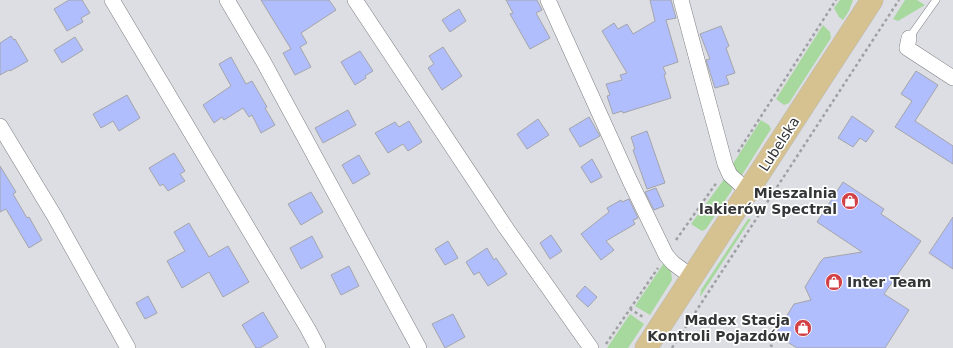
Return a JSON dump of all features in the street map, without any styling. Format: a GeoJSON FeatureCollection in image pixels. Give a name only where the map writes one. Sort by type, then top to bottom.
{"type":"FeatureCollection","features":[{"type":"Feature","properties":{"kind":"main road","name":"Lubelska"},"geometry":{"type":"LineString","coordinates":[[646,348],[872,0]]}},
{"type":"Feature","properties":{"kind":"street"},"geometry":{"type":"LineString","coordinates":[[112,0],[318,348]]}},
{"type":"Feature","properties":{"kind":"street"},"geometry":{"type":"LineString","coordinates":[[227,0],[267,68],[419,348]]}},
{"type":"Feature","properties":{"kind":"street"},"geometry":{"type":"LineString","coordinates":[[355,0],[506,228],[590,348]]}},
{"type":"Feature","properties":{"kind":"street"},"geometry":{"type":"LineString","coordinates":[[548,0],[630,181],[666,255],[673,263],[692,277]]}},
{"type":"Feature","properties":{"kind":"street"},"geometry":{"type":"LineString","coordinates":[[681,0],[727,169],[730,175],[748,191]]}},
{"type":"Feature","properties":{"kind":"street"},"geometry":{"type":"LineString","coordinates":[[910,38],[907,48],[953,78]]}},
{"type":"Feature","properties":{"kind":"street"},"geometry":{"type":"LineString","coordinates":[[0,126],[55,217],[128,348]]}},
{"type":"Feature","properties":{"kind":"lane"},"geometry":{"type":"LineString","coordinates":[[910,38],[936,0]]}},
{"type":"Feature","properties":{"kind":"path"},"geometry":{"type":"LineString","coordinates":[[603,348],[727,169],[836,0]]}},
{"type":"Feature","properties":{"kind":"path"},"geometry":{"type":"LineString","coordinates":[[672,348],[900,0]]}},
{"type":"Feature","properties":{"kind":"path"},"geometry":{"type":"LineString","coordinates":[[630,309],[647,320]]}},
{"type":"Feature","properties":{"kind":"path"},"geometry":{"type":"LineString","coordinates":[[770,345],[775,348]]}},
{"type":"Feature","properties":{"kind":"green space"},"geometry":{"type":"Polygon","coordinates":[[[840,0],[853,0],[849,11],[843,20],[839,17],[834,8],[840,0]]]}},
{"type":"Feature","properties":{"kind":"green space"},"geometry":{"type":"Polygon","coordinates":[[[905,0],[917,0],[925,5],[898,21],[893,19],[905,0]]]}},
{"type":"Feature","properties":{"kind":"green space"},"geometry":{"type":"Polygon","coordinates":[[[823,25],[830,32],[831,38],[789,103],[784,105],[776,99],[823,25]]]}},
{"type":"Feature","properties":{"kind":"green space"},"geometry":{"type":"Polygon","coordinates":[[[761,120],[769,125],[771,129],[742,175],[739,176],[731,167],[761,120]]]}},
{"type":"Feature","properties":{"kind":"green space"},"geometry":{"type":"Polygon","coordinates":[[[725,178],[732,186],[732,190],[706,229],[702,231],[691,224],[725,178]]]}},
{"type":"Feature","properties":{"kind":"green space"},"geometry":{"type":"Polygon","coordinates":[[[748,219],[751,219],[700,297],[701,290],[748,219]]]}},
{"type":"Feature","properties":{"kind":"green space"},"geometry":{"type":"Polygon","coordinates":[[[664,263],[671,271],[672,280],[650,315],[635,306],[664,263]]]}},
{"type":"Feature","properties":{"kind":"green space"},"geometry":{"type":"Polygon","coordinates":[[[630,314],[644,324],[628,348],[607,348],[630,314]]]}},
{"type":"Feature","properties":{"kind":"building"},"geometry":{"type":"Polygon","coordinates":[[[69,0],[82,0],[90,13],[81,18],[83,22],[67,31],[54,9],[69,0]]]}},
{"type":"Feature","properties":{"kind":"building"},"geometry":{"type":"Polygon","coordinates":[[[261,0],[329,0],[336,10],[301,33],[307,43],[300,47],[311,67],[295,75],[283,53],[291,49],[261,0]]]}},
{"type":"Feature","properties":{"kind":"building"},"geometry":{"type":"Polygon","coordinates":[[[506,0],[537,0],[542,10],[536,13],[550,38],[530,49],[510,14],[513,13],[506,0]]]}},
{"type":"Feature","properties":{"kind":"building"},"geometry":{"type":"Polygon","coordinates":[[[650,0],[671,0],[676,18],[666,20],[678,62],[663,67],[671,98],[623,113],[622,111],[613,114],[607,96],[610,95],[606,84],[622,80],[620,75],[627,73],[602,31],[614,23],[618,29],[627,24],[633,34],[655,21],[650,0]]]}},
{"type":"Feature","properties":{"kind":"building"},"geometry":{"type":"Polygon","coordinates":[[[459,9],[466,21],[450,32],[442,20],[459,9]]]}},
{"type":"Feature","properties":{"kind":"building"},"geometry":{"type":"Polygon","coordinates":[[[721,26],[729,46],[726,48],[735,73],[726,76],[729,84],[715,88],[706,60],[710,59],[700,34],[721,26]]]}},
{"type":"Feature","properties":{"kind":"building"},"geometry":{"type":"Polygon","coordinates":[[[11,36],[14,40],[15,39],[28,61],[0,75],[0,43],[11,36]]]}},
{"type":"Feature","properties":{"kind":"building"},"geometry":{"type":"Polygon","coordinates":[[[75,37],[83,50],[62,63],[54,50],[75,37]]]}},
{"type":"Feature","properties":{"kind":"building"},"geometry":{"type":"Polygon","coordinates":[[[443,47],[462,76],[442,90],[428,68],[434,64],[429,56],[443,47]]]}},
{"type":"Feature","properties":{"kind":"building"},"geometry":{"type":"Polygon","coordinates":[[[360,51],[373,71],[365,76],[366,78],[355,85],[341,62],[360,51]]]}},
{"type":"Feature","properties":{"kind":"building"},"geometry":{"type":"Polygon","coordinates":[[[231,57],[246,84],[252,81],[267,107],[265,108],[275,125],[261,133],[252,115],[249,117],[243,108],[224,120],[222,117],[214,123],[203,105],[231,86],[219,64],[231,57]]]}},
{"type":"Feature","properties":{"kind":"building"},"geometry":{"type":"Polygon","coordinates":[[[916,71],[938,85],[915,121],[953,146],[953,164],[895,127],[912,101],[901,94],[916,71]]]}},
{"type":"Feature","properties":{"kind":"building"},"geometry":{"type":"Polygon","coordinates":[[[127,95],[140,118],[119,131],[113,121],[101,128],[93,114],[127,95]]]}},
{"type":"Feature","properties":{"kind":"building"},"geometry":{"type":"Polygon","coordinates":[[[348,110],[356,125],[323,143],[315,128],[348,110]]]}},
{"type":"Feature","properties":{"kind":"building"},"geometry":{"type":"Polygon","coordinates":[[[852,116],[874,131],[866,142],[860,138],[853,147],[838,138],[852,116]]]}},
{"type":"Feature","properties":{"kind":"building"},"geometry":{"type":"Polygon","coordinates":[[[589,117],[600,136],[580,147],[569,129],[589,117]]]}},
{"type":"Feature","properties":{"kind":"building"},"geometry":{"type":"Polygon","coordinates":[[[538,119],[549,135],[527,149],[517,134],[538,119]]]}},
{"type":"Feature","properties":{"kind":"building"},"geometry":{"type":"Polygon","coordinates":[[[409,121],[422,142],[408,151],[403,144],[388,153],[375,133],[395,122],[399,127],[409,121]]]}},
{"type":"Feature","properties":{"kind":"building"},"geometry":{"type":"Polygon","coordinates":[[[647,131],[665,183],[647,189],[633,150],[635,149],[631,137],[647,131]]]}},
{"type":"Feature","properties":{"kind":"building"},"geometry":{"type":"Polygon","coordinates":[[[174,153],[185,171],[180,174],[185,181],[168,191],[163,184],[160,186],[149,168],[174,153]]]}},
{"type":"Feature","properties":{"kind":"building"},"geometry":{"type":"Polygon","coordinates":[[[359,155],[370,174],[353,184],[342,165],[359,155]]]}},
{"type":"Feature","properties":{"kind":"building"},"geometry":{"type":"Polygon","coordinates":[[[592,159],[602,177],[591,183],[581,167],[592,159]]]}},
{"type":"Feature","properties":{"kind":"building"},"geometry":{"type":"Polygon","coordinates":[[[0,166],[16,192],[13,194],[27,218],[29,217],[42,240],[29,248],[6,209],[0,212],[0,166]]]}},
{"type":"Feature","properties":{"kind":"building"},"geometry":{"type":"Polygon","coordinates":[[[843,182],[884,209],[881,214],[921,241],[884,294],[909,310],[885,348],[797,348],[778,336],[777,332],[794,304],[811,300],[805,287],[821,261],[824,258],[862,252],[817,222],[843,182]]]}},
{"type":"Feature","properties":{"kind":"building"},"geometry":{"type":"Polygon","coordinates":[[[656,188],[664,206],[654,210],[645,192],[656,188]]]}},
{"type":"Feature","properties":{"kind":"building"},"geometry":{"type":"Polygon","coordinates":[[[311,192],[323,212],[301,225],[288,204],[311,192]]]}},
{"type":"Feature","properties":{"kind":"building"},"geometry":{"type":"Polygon","coordinates":[[[629,199],[638,218],[633,220],[635,224],[606,241],[614,250],[601,260],[581,234],[609,212],[607,208],[621,200],[622,202],[629,199]]]}},
{"type":"Feature","properties":{"kind":"building"},"geometry":{"type":"Polygon","coordinates":[[[953,217],[953,269],[929,253],[953,217]]]}},
{"type":"Feature","properties":{"kind":"building"},"geometry":{"type":"Polygon","coordinates":[[[189,223],[209,257],[228,246],[249,282],[223,297],[209,272],[182,288],[167,261],[185,251],[174,232],[189,223]]]}},
{"type":"Feature","properties":{"kind":"building"},"geometry":{"type":"Polygon","coordinates":[[[551,235],[562,251],[550,259],[540,243],[551,235]]]}},
{"type":"Feature","properties":{"kind":"building"},"geometry":{"type":"Polygon","coordinates":[[[312,236],[323,257],[301,269],[290,248],[312,236]]]}},
{"type":"Feature","properties":{"kind":"building"},"geometry":{"type":"Polygon","coordinates":[[[448,241],[458,258],[445,265],[435,249],[448,241]]]}},
{"type":"Feature","properties":{"kind":"building"},"geometry":{"type":"Polygon","coordinates":[[[487,248],[494,260],[496,258],[507,274],[488,286],[479,272],[474,275],[466,262],[487,248]]]}},
{"type":"Feature","properties":{"kind":"building"},"geometry":{"type":"Polygon","coordinates":[[[349,266],[359,286],[341,295],[331,275],[349,266]]]}},
{"type":"Feature","properties":{"kind":"building"},"geometry":{"type":"Polygon","coordinates":[[[585,286],[597,297],[588,307],[576,296],[585,286]]]}},
{"type":"Feature","properties":{"kind":"building"},"geometry":{"type":"Polygon","coordinates":[[[148,296],[157,313],[145,319],[136,303],[148,296]]]}},
{"type":"Feature","properties":{"kind":"building"},"geometry":{"type":"Polygon","coordinates":[[[263,312],[278,337],[260,348],[256,348],[242,325],[263,312]]]}},
{"type":"Feature","properties":{"kind":"building"},"geometry":{"type":"Polygon","coordinates":[[[453,314],[465,337],[445,348],[432,324],[453,314]]]}},
{"type":"Feature","properties":{"kind":"place","name":"Mieszalnia lakierów Spectral"},"geometry":{"type":"Point","coordinates":[850,201]}},
{"type":"Feature","properties":{"kind":"place","name":"Inter Team"},"geometry":{"type":"Point","coordinates":[834,282]}},
{"type":"Feature","properties":{"kind":"place","name":"Madex Stacja Kontroli Pojazdów"},"geometry":{"type":"Point","coordinates":[803,328]}}]}
